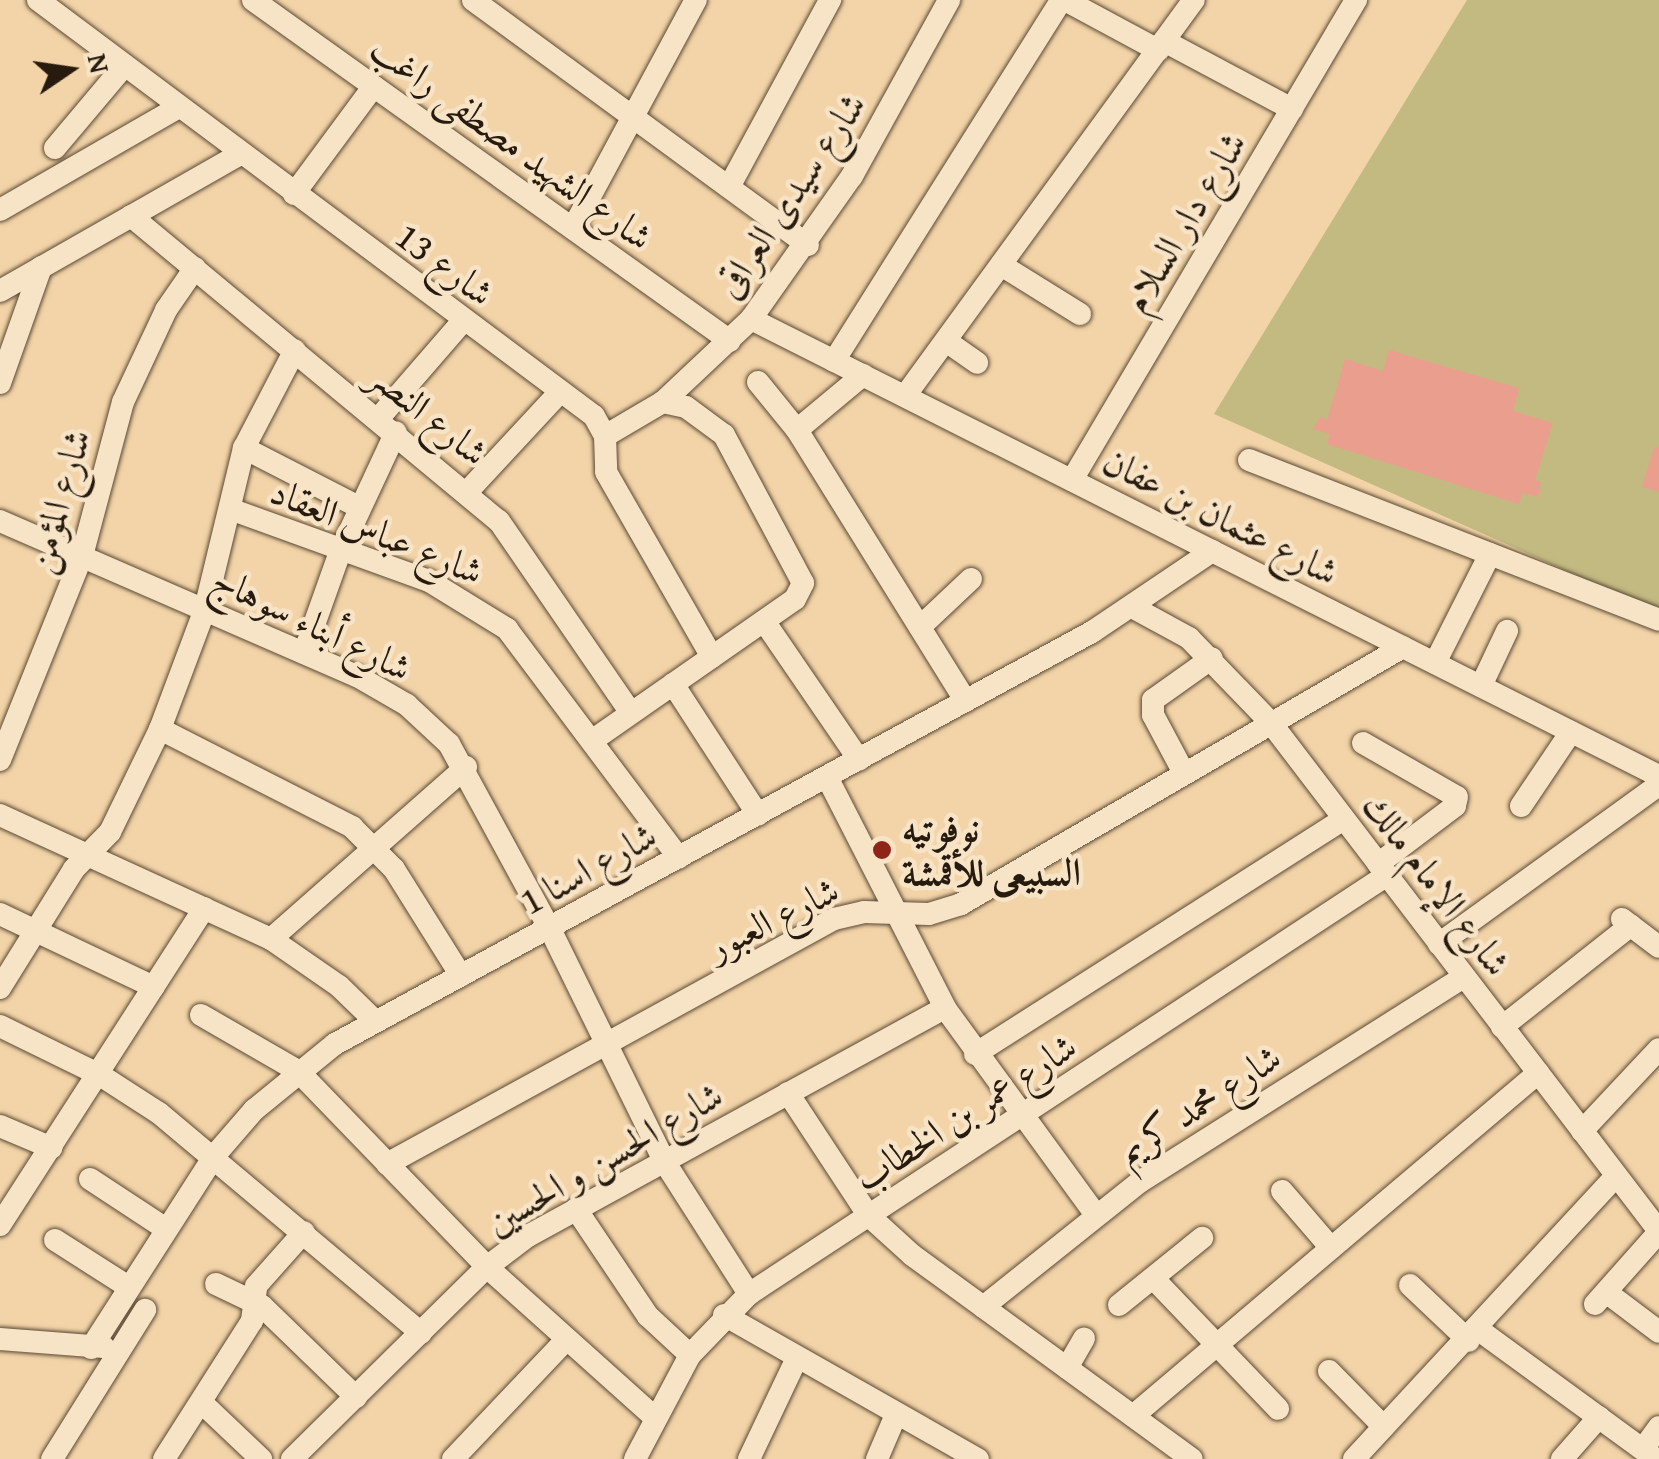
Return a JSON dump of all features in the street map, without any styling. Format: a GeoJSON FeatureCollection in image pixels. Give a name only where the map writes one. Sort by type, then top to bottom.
{"type":"FeatureCollection","features":[{"type":"Feature","properties":{"kind":"street","name":"شارع 13"},"geometry":{"type":"LineString","coordinates":[[38,0],[594,416],[605,436]]}},
{"type":"Feature","properties":{"kind":"street","name":"شارع الشهيد مصطفى راغب"},"geometry":{"type":"LineString","coordinates":[[253,0],[730,341]]}},
{"type":"Feature","properties":{"kind":"street"},"geometry":{"type":"LineString","coordinates":[[473,0],[808,246]]}},
{"type":"Feature","properties":{"kind":"street"},"geometry":{"type":"LineString","coordinates":[[573,228],[636,118],[696,0]]}},
{"type":"Feature","properties":{"kind":"street"},"geometry":{"type":"LineString","coordinates":[[729,187],[830,0]]}},
{"type":"Feature","properties":{"kind":"street","name":"شارع سيدى العراقى"},"geometry":{"type":"LineString","coordinates":[[605,436],[663,402],[752,319],[808,246],[949,0]]}},
{"type":"Feature","properties":{"kind":"street"},"geometry":{"type":"LineString","coordinates":[[834,361],[1063,0],[1292,109]]}},
{"type":"Feature","properties":{"kind":"street"},"geometry":{"type":"LineString","coordinates":[[905,396],[1194,0]]}},
{"type":"Feature","properties":{"kind":"street","name":"شارع دار السلام"},"geometry":{"type":"LineString","coordinates":[[1072,480],[1356,0]]}},
{"type":"Feature","properties":{"kind":"street"},"geometry":{"type":"LineString","coordinates":[[56,148],[124,66]]}},
{"type":"Feature","properties":{"kind":"street"},"geometry":{"type":"LineString","coordinates":[[294,194],[374,86]]}},
{"type":"Feature","properties":{"kind":"street"},"geometry":{"type":"LineString","coordinates":[[0,210],[179,108]]}},
{"type":"Feature","properties":{"kind":"street"},"geometry":{"type":"LineString","coordinates":[[0,291],[240,154]]}},
{"type":"Feature","properties":{"kind":"street","name":"شارع النصر"},"geometry":{"type":"LineString","coordinates":[[131,216],[468,491],[524,550],[631,713]]}},
{"type":"Feature","properties":{"kind":"street"},"geometry":{"type":"LineString","coordinates":[[1001,265],[1080,314]]}},
{"type":"Feature","properties":{"kind":"street"},"geometry":{"type":"LineString","coordinates":[[2,371],[41,267]]}},
{"type":"Feature","properties":{"kind":"street","name":"شارع المؤمن"},"geometry":{"type":"LineString","coordinates":[[0,760],[82,556],[124,402],[166,310],[195,268]]}},
{"type":"Feature","properties":{"kind":"street","name":"شارع عثمان بن عفان"},"geometry":{"type":"LineString","coordinates":[[752,319],[1659,776]]}},
{"type":"Feature","properties":{"kind":"street"},"geometry":{"type":"LineString","coordinates":[[304,653],[387,425],[463,321]]}},
{"type":"Feature","properties":{"kind":"street"},"geometry":{"type":"LineString","coordinates":[[946,341],[976,363]]}},
{"type":"Feature","properties":{"kind":"street"},"geometry":{"type":"LineString","coordinates":[[0,988],[88,852],[110,832],[160,729],[205,609],[244,448],[294,350]]}},
{"type":"Feature","properties":{"kind":"street"},"geometry":{"type":"LineString","coordinates":[[797,430],[863,375]]}},
{"type":"Feature","properties":{"kind":"street"},"geometry":{"type":"LineString","coordinates":[[758,382],[797,430],[966,701]]}},
{"type":"Feature","properties":{"kind":"street"},"geometry":{"type":"LineString","coordinates":[[468,491],[559,392]]}},
{"type":"Feature","properties":{"kind":"street"},"geometry":{"type":"LineString","coordinates":[[594,740],[795,599],[802,574],[724,435],[686,407],[663,402]]}},
{"type":"Feature","properties":{"kind":"street"},"geometry":{"type":"LineString","coordinates":[[605,436],[606,472],[712,657]]}},
{"type":"Feature","properties":{"kind":"street"},"geometry":{"type":"LineString","coordinates":[[244,448],[360,507]]}},
{"type":"Feature","properties":{"kind":"street"},"geometry":{"type":"LineString","coordinates":[[1249,460],[1659,620]]}},
{"type":"Feature","properties":{"kind":"street","name":"شارع عباس العقاد"},"geometry":{"type":"LineString","coordinates":[[230,509],[340,552],[429,581],[507,629],[679,858]]}},
{"type":"Feature","properties":{"kind":"street","name":"شارع أبناء سوهاج"},"geometry":{"type":"LineString","coordinates":[[0,522],[304,653],[407,705],[466,767],[664,1161],[749,1294]]}},
{"type":"Feature","properties":{"kind":"street","name":"شارع اسنا 1"},"geometry":{"type":"LineString","coordinates":[[91,1348],[163,1227],[215,1155],[298,1071],[375,1021],[1134,608],[1212,551]]}},
{"type":"Feature","properties":{"kind":"street"},"geometry":{"type":"LineString","coordinates":[[1435,663],[1490,554]]}},
{"type":"Feature","properties":{"kind":"street"},"geometry":{"type":"LineString","coordinates":[[920,627],[971,578]]}},
{"type":"Feature","properties":{"kind":"street","name":"شارع الإمام مالك"},"geometry":{"type":"LineString","coordinates":[[1134,608],[1212,658],[1271,723],[1659,1232]]}},
{"type":"Feature","properties":{"kind":"street"},"geometry":{"type":"LineString","coordinates":[[764,620],[859,760]]}},
{"type":"Feature","properties":{"kind":"street"},"geometry":{"type":"LineString","coordinates":[[1481,686],[1507,631]]}},
{"type":"Feature","properties":{"kind":"street","name":"شارع العبور"},"geometry":{"type":"LineString","coordinates":[[387,1164],[834,919],[961,904],[1403,647]]}},
{"type":"Feature","properties":{"kind":"street"},"geometry":{"type":"LineString","coordinates":[[1184,773],[1153,715],[1153,700],[1212,658]]}},
{"type":"Feature","properties":{"kind":"street"},"geometry":{"type":"LineString","coordinates":[[673,684],[758,815]]}},
{"type":"Feature","properties":{"kind":"street"},"geometry":{"type":"LineString","coordinates":[[160,729],[352,827],[376,847],[461,976]]}},
{"type":"Feature","properties":{"kind":"street"},"geometry":{"type":"LineString","coordinates":[[1520,806],[1571,732]]}},
{"type":"Feature","properties":{"kind":"street","name":"شارع عمر بن الخطاب"},"geometry":{"type":"LineString","coordinates":[[634,1459],[690,1354],[724,1315],[749,1294],[1022,1119],[1382,869],[1456,806],[1457,797],[1363,743]]}},
{"type":"Feature","properties":{"kind":"street"},"geometry":{"type":"LineString","coordinates":[[271,940],[466,767]]}},
{"type":"Feature","properties":{"kind":"street"},"geometry":{"type":"LineString","coordinates":[[827,777],[945,1008],[1022,1119],[1096,1215]]}},
{"type":"Feature","properties":{"kind":"street"},"geometry":{"type":"LineString","coordinates":[[1439,944],[1659,785]]}},
{"type":"Feature","properties":{"kind":"street"},"geometry":{"type":"LineString","coordinates":[[0,814],[271,940],[340,986],[375,1021]]}},
{"type":"Feature","properties":{"kind":"street"},"geometry":{"type":"LineString","coordinates":[[976,1054],[1344,820]]}},
{"type":"Feature","properties":{"kind":"street"},"geometry":{"type":"LineString","coordinates":[[0,1225],[204,908]]}},
{"type":"Feature","properties":{"kind":"street"},"geometry":{"type":"LineString","coordinates":[[0,914],[154,987]]}},
{"type":"Feature","properties":{"kind":"street"},"geometry":{"type":"LineString","coordinates":[[1502,1027],[1625,921],[1659,947]]}},
{"type":"Feature","properties":{"kind":"street","name":"شارع محمد كريم"},"geometry":{"type":"LineString","coordinates":[[983,1307],[1096,1215],[1464,977]]}},
{"type":"Feature","properties":{"kind":"street","name":"شارع الحسن و الحسين"},"geometry":{"type":"LineString","coordinates":[[292,1459],[487,1267],[576,1209],[945,1008]]}},
{"type":"Feature","properties":{"kind":"street"},"geometry":{"type":"LineString","coordinates":[[202,1015],[298,1071],[487,1267],[655,1418]]}},
{"type":"Feature","properties":{"kind":"street"},"geometry":{"type":"LineString","coordinates":[[0,1026],[100,1075],[215,1155],[421,1333]]}},
{"type":"Feature","properties":{"kind":"street"},"geometry":{"type":"LineString","coordinates":[[1582,1132],[1659,1049]]}},
{"type":"Feature","properties":{"kind":"street"},"geometry":{"type":"LineString","coordinates":[[1133,1416],[1538,1074]]}},
{"type":"Feature","properties":{"kind":"street"},"geometry":{"type":"LineString","coordinates":[[788,1093],[868,1215],[983,1307],[1192,1459]]}},
{"type":"Feature","properties":{"kind":"street"},"geometry":{"type":"LineString","coordinates":[[0,1126],[52,1148]]}},
{"type":"Feature","properties":{"kind":"street"},"geometry":{"type":"LineString","coordinates":[[1354,1459],[1474,1335],[1616,1176]]}},
{"type":"Feature","properties":{"kind":"street"},"geometry":{"type":"LineString","coordinates":[[90,1179],[163,1227]]}},
{"type":"Feature","properties":{"kind":"street"},"geometry":{"type":"LineString","coordinates":[[1282,1191],[1331,1248]]}},
{"type":"Feature","properties":{"kind":"street"},"geometry":{"type":"LineString","coordinates":[[576,1209],[648,1316],[690,1354]]}},
{"type":"Feature","properties":{"kind":"street"},"geometry":{"type":"LineString","coordinates":[[164,1459],[252,1321],[260,1281],[304,1232]]}},
{"type":"Feature","properties":{"kind":"street"},"geometry":{"type":"LineString","coordinates":[[1659,1232],[1600,1298],[1659,1332]]}},
{"type":"Feature","properties":{"kind":"street"},"geometry":{"type":"LineString","coordinates":[[1119,1305],[1202,1238]]}},
{"type":"Feature","properties":{"kind":"street"},"geometry":{"type":"LineString","coordinates":[[55,1240],[128,1286]]}},
{"type":"Feature","properties":{"kind":"street"},"geometry":{"type":"LineString","coordinates":[[1153,1278],[1278,1409]]}},
{"type":"Feature","properties":{"kind":"street"},"geometry":{"type":"LineString","coordinates":[[216,1284],[254,1300],[356,1397]]}},
{"type":"Feature","properties":{"kind":"street"},"geometry":{"type":"LineString","coordinates":[[1410,1285],[1474,1335],[1650,1454],[1659,1427]]}},
{"type":"Feature","properties":{"kind":"street"},"geometry":{"type":"LineString","coordinates":[[52,1459],[145,1310]]}},
{"type":"Feature","properties":{"kind":"street"},"geometry":{"type":"LineString","coordinates":[[724,1315],[896,1417],[978,1459]]}},
{"type":"Feature","properties":{"kind":"street"},"geometry":{"type":"LineString","coordinates":[[1067,1368],[1084,1338]]}},
{"type":"Feature","properties":{"kind":"street"},"geometry":{"type":"LineString","coordinates":[[0,1339],[91,1348],[122,1347]]}},
{"type":"Feature","properties":{"kind":"street"},"geometry":{"type":"LineString","coordinates":[[453,1459],[566,1340]]}},
{"type":"Feature","properties":{"kind":"street"},"geometry":{"type":"LineString","coordinates":[[749,1459],[796,1360]]}},
{"type":"Feature","properties":{"kind":"street"},"geometry":{"type":"LineString","coordinates":[[1329,1371],[1384,1427]]}},
{"type":"Feature","properties":{"kind":"street"},"geometry":{"type":"LineString","coordinates":[[201,1402],[260,1459]]}},
{"type":"Feature","properties":{"kind":"street"},"geometry":{"type":"LineString","coordinates":[[876,1459],[896,1417]]}},
{"type":"Feature","properties":{"kind":"street"},"geometry":{"type":"LineString","coordinates":[[1562,1459],[1599,1417]]}},
{"type":"Feature","properties":{"kind":"shaded area"},"geometry":{"type":"Polygon","coordinates":[[[1467,0],[1659,0],[1659,612],[1214,414],[1467,0]]]}},
{"type":"Feature","properties":{"kind":"building"},"geometry":{"type":"Polygon","coordinates":[[[1389,350],[1519,388],[1513,411],[1553,423],[1535,480],[1541,482],[1538,497],[1522,493],[1519,504],[1327,444],[1330,434],[1313,429],[1320,417],[1327,420],[1345,359],[1383,371],[1389,350]]]}},
{"type":"Feature","properties":{"kind":"building"},"geometry":{"type":"Polygon","coordinates":[[[1654,447],[1659,448],[1659,492],[1642,487],[1654,447]]]}},
{"type":"Feature","properties":{"kind":"place","name":"نوفوتيه السبيعى للأقمشة"},"geometry":{"type":"Point","coordinates":[882,850]}}]}
